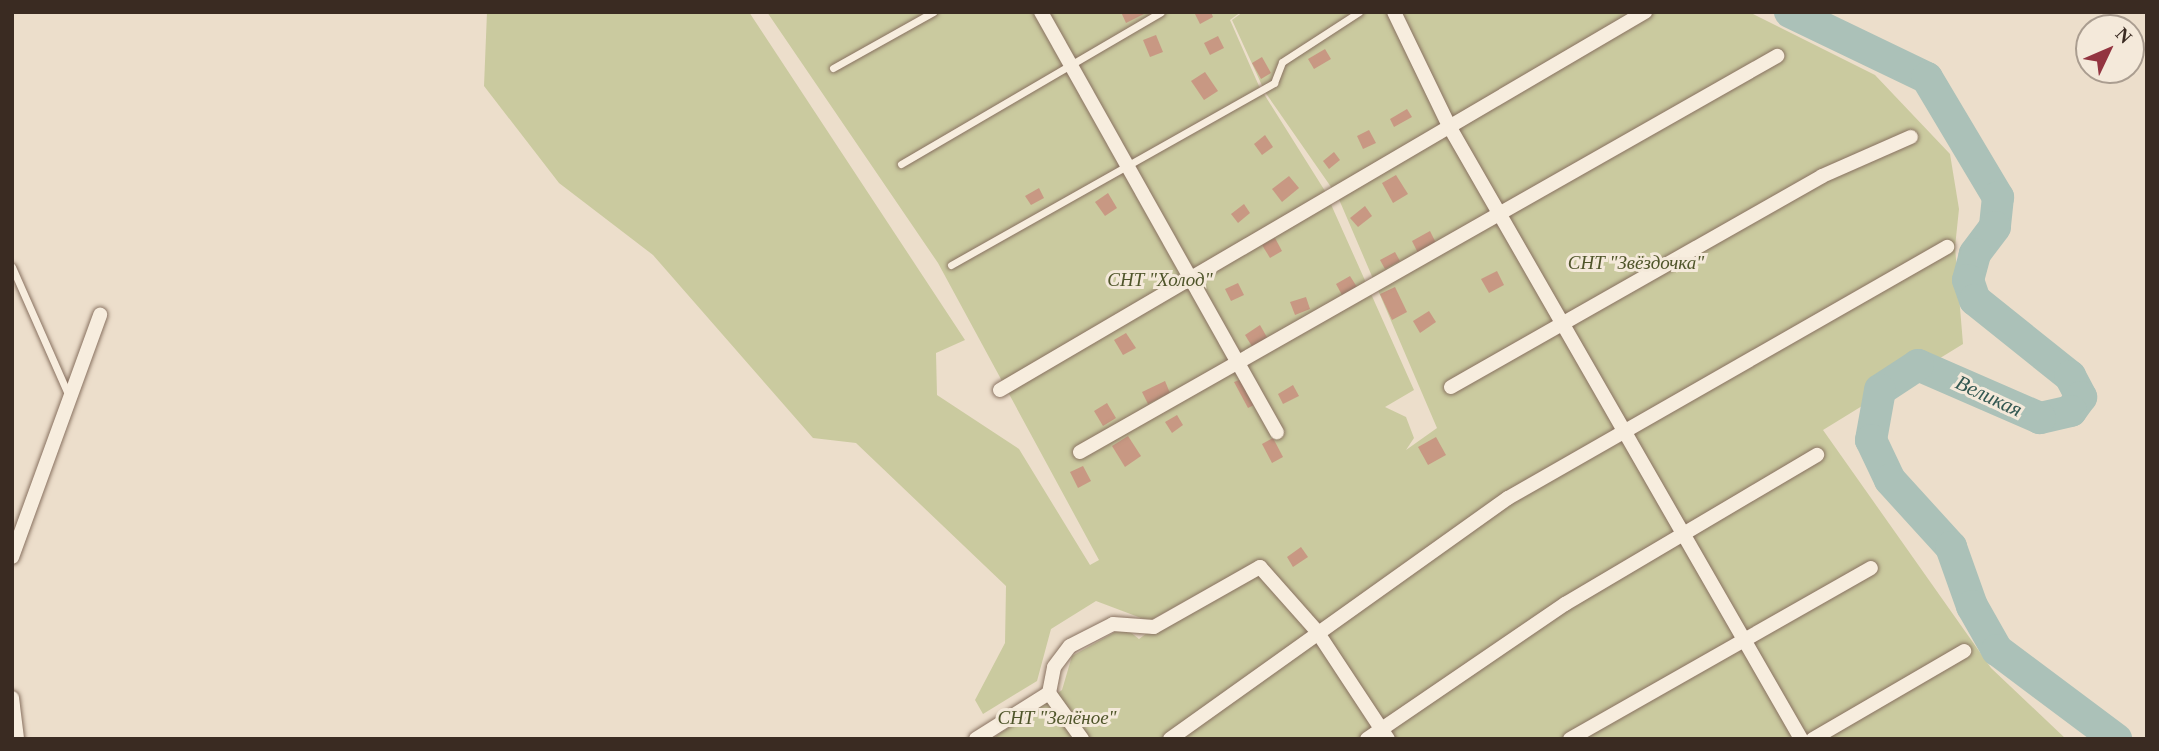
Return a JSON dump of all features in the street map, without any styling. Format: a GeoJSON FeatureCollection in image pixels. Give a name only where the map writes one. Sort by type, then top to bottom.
{"type":"FeatureCollection","features":[{"type":"Feature","properties":{"kind":"street"},"geometry":{"type":"LineString","coordinates":[[1041,12],[1277,432]]}},
{"type":"Feature","properties":{"kind":"street"},"geometry":{"type":"LineString","coordinates":[[1394,12],[1449,126],[1622,428],[1686,533],[1801,739]]}},
{"type":"Feature","properties":{"kind":"street"},"geometry":{"type":"LineString","coordinates":[[1000,390],[1645,12]]}},
{"type":"Feature","properties":{"kind":"street"},"geometry":{"type":"LineString","coordinates":[[1080,452],[1236,360],[1501,214],[1777,56]]}},
{"type":"Feature","properties":{"kind":"street"},"geometry":{"type":"LineString","coordinates":[[1451,387],[1822,176],[1911,137]]}},
{"type":"Feature","properties":{"kind":"street"},"geometry":{"type":"LineString","coordinates":[[1170,739],[1317,630],[1622,428],[1947,247]]}},
{"type":"Feature","properties":{"kind":"street"},"geometry":{"type":"LineString","coordinates":[[12,556],[100,315]]}},
{"type":"Feature","properties":{"kind":"street"},"geometry":{"type":"LineString","coordinates":[[1367,739],[1385,734],[1565,604],[1817,455]]}},
{"type":"Feature","properties":{"kind":"street"},"geometry":{"type":"LineString","coordinates":[[1082,739],[1049,693],[1054,667],[1070,646],[1113,624],[1154,627],[1260,568],[1317,630],[1385,734]]}},
{"type":"Feature","properties":{"kind":"street"},"geometry":{"type":"LineString","coordinates":[[1570,739],[1871,568]]}},
{"type":"Feature","properties":{"kind":"street"},"geometry":{"type":"LineString","coordinates":[[1813,739],[1964,652]]}},
{"type":"Feature","properties":{"kind":"street"},"geometry":{"type":"LineString","coordinates":[[976,739],[1049,693]]}},
{"type":"Feature","properties":{"kind":"street"},"geometry":{"type":"LineString","coordinates":[[12,698],[17,739]]}},
{"type":"Feature","properties":{"kind":"lane"},"geometry":{"type":"LineString","coordinates":[[833,68],[933,12]]}},
{"type":"Feature","properties":{"kind":"lane"},"geometry":{"type":"LineString","coordinates":[[901,164],[1161,12]]}},
{"type":"Feature","properties":{"kind":"lane"},"geometry":{"type":"LineString","coordinates":[[951,265],[1126,163],[1274,83],[1282,62],[1359,12]]}},
{"type":"Feature","properties":{"kind":"lane"},"geometry":{"type":"LineString","coordinates":[[12,267],[69,397]]}},
{"type":"Feature","properties":{"kind":"green space"},"geometry":{"type":"Polygon","coordinates":[[[487,12],[749,12],[965,340],[936,353],[937,395],[1019,449],[1090,565],[1099,560],[938,263],[767,12],[1241,12],[1230,20],[1259,86],[1325,191],[1414,390],[1385,407],[1406,417],[1414,438],[1406,450],[1437,428],[1338,197],[1265,92],[1232,20],[1243,12],[1749,12],[1875,75],[1950,154],[1959,209],[1955,247],[1963,344],[1823,430],[1991,668],[2066,739],[992,739],[1062,690],[1072,656],[1124,627],[1139,639],[1209,588],[1149,621],[1096,601],[1051,629],[1037,681],[983,714],[975,700],[1005,643],[1006,586],[856,443],[813,438],[653,255],[559,183],[484,86],[487,12]]]}},
{"type":"Feature","properties":{"kind":"building"},"geometry":{"type":"Polygon","coordinates":[[[1121,12],[1148,12],[1126,23],[1121,12]]]}},
{"type":"Feature","properties":{"kind":"building"},"geometry":{"type":"Polygon","coordinates":[[[1194,12],[1211,12],[1213,17],[1200,24],[1194,12]]]}},
{"type":"Feature","properties":{"kind":"building"},"geometry":{"type":"Polygon","coordinates":[[[1156,35],[1163,52],[1150,57],[1143,40],[1156,35]]]}},
{"type":"Feature","properties":{"kind":"building"},"geometry":{"type":"Polygon","coordinates":[[[1218,36],[1224,48],[1210,55],[1204,43],[1218,36]]]}},
{"type":"Feature","properties":{"kind":"building"},"geometry":{"type":"Polygon","coordinates":[[[1325,49],[1331,59],[1314,69],[1308,59],[1325,49]]]}},
{"type":"Feature","properties":{"kind":"building"},"geometry":{"type":"Polygon","coordinates":[[[1262,57],[1271,73],[1261,79],[1252,63],[1262,57]]]}},
{"type":"Feature","properties":{"kind":"building"},"geometry":{"type":"Polygon","coordinates":[[[1205,72],[1218,91],[1204,100],[1191,81],[1205,72]]]}},
{"type":"Feature","properties":{"kind":"building"},"geometry":{"type":"Polygon","coordinates":[[[1407,109],[1412,117],[1394,127],[1390,119],[1407,109]]]}},
{"type":"Feature","properties":{"kind":"building"},"geometry":{"type":"Polygon","coordinates":[[[1369,130],[1376,143],[1363,149],[1357,136],[1369,130]]]}},
{"type":"Feature","properties":{"kind":"building"},"geometry":{"type":"Polygon","coordinates":[[[1265,135],[1273,147],[1262,155],[1254,144],[1265,135]]]}},
{"type":"Feature","properties":{"kind":"building"},"geometry":{"type":"Polygon","coordinates":[[[1334,152],[1340,160],[1329,169],[1323,161],[1334,152]]]}},
{"type":"Feature","properties":{"kind":"building"},"geometry":{"type":"Polygon","coordinates":[[[1396,175],[1408,194],[1393,203],[1382,183],[1396,175]]]}},
{"type":"Feature","properties":{"kind":"building"},"geometry":{"type":"Polygon","coordinates":[[[1289,176],[1299,188],[1282,202],[1272,189],[1289,176]]]}},
{"type":"Feature","properties":{"kind":"building"},"geometry":{"type":"Polygon","coordinates":[[[1039,188],[1044,198],[1031,205],[1025,196],[1039,188]]]}},
{"type":"Feature","properties":{"kind":"building"},"geometry":{"type":"Polygon","coordinates":[[[1108,193],[1117,208],[1105,216],[1095,202],[1108,193]]]}},
{"type":"Feature","properties":{"kind":"building"},"geometry":{"type":"Polygon","coordinates":[[[1244,204],[1250,213],[1238,223],[1231,214],[1244,204]]]}},
{"type":"Feature","properties":{"kind":"building"},"geometry":{"type":"Polygon","coordinates":[[[1365,206],[1372,216],[1358,227],[1350,218],[1365,206]]]}},
{"type":"Feature","properties":{"kind":"building"},"geometry":{"type":"Polygon","coordinates":[[[1430,231],[1436,243],[1418,253],[1412,241],[1430,231]]]}},
{"type":"Feature","properties":{"kind":"building"},"geometry":{"type":"Polygon","coordinates":[[[1275,238],[1282,251],[1270,258],[1262,245],[1275,238]]]}},
{"type":"Feature","properties":{"kind":"building"},"geometry":{"type":"Polygon","coordinates":[[[1395,252],[1400,261],[1385,269],[1380,260],[1395,252]]]}},
{"type":"Feature","properties":{"kind":"building"},"geometry":{"type":"Polygon","coordinates":[[[1497,271],[1504,285],[1489,293],[1481,279],[1497,271]]]}},
{"type":"Feature","properties":{"kind":"building"},"geometry":{"type":"Polygon","coordinates":[[[1350,276],[1357,287],[1342,295],[1336,284],[1350,276]]]}},
{"type":"Feature","properties":{"kind":"building"},"geometry":{"type":"Polygon","coordinates":[[[1238,283],[1244,295],[1231,301],[1225,289],[1238,283]]]}},
{"type":"Feature","properties":{"kind":"building"},"geometry":{"type":"Polygon","coordinates":[[[1395,287],[1407,312],[1392,320],[1380,294],[1395,287]]]}},
{"type":"Feature","properties":{"kind":"building"},"geometry":{"type":"Polygon","coordinates":[[[1306,297],[1310,309],[1295,315],[1290,302],[1306,297]]]}},
{"type":"Feature","properties":{"kind":"building"},"geometry":{"type":"Polygon","coordinates":[[[1429,311],[1436,322],[1420,333],[1413,321],[1429,311]]]}},
{"type":"Feature","properties":{"kind":"building"},"geometry":{"type":"Polygon","coordinates":[[[1260,325],[1268,339],[1253,348],[1245,335],[1260,325]]]}},
{"type":"Feature","properties":{"kind":"building"},"geometry":{"type":"Polygon","coordinates":[[[1126,333],[1136,348],[1123,355],[1114,340],[1126,333]]]}},
{"type":"Feature","properties":{"kind":"building"},"geometry":{"type":"Polygon","coordinates":[[[1242,379],[1254,405],[1248,408],[1234,382],[1242,379]]]}},
{"type":"Feature","properties":{"kind":"building"},"geometry":{"type":"Polygon","coordinates":[[[1165,381],[1170,393],[1148,404],[1142,392],[1165,381]]]}},
{"type":"Feature","properties":{"kind":"building"},"geometry":{"type":"Polygon","coordinates":[[[1293,385],[1299,396],[1283,404],[1278,394],[1293,385]]]}},
{"type":"Feature","properties":{"kind":"building"},"geometry":{"type":"Polygon","coordinates":[[[1107,403],[1116,418],[1103,426],[1094,411],[1107,403]]]}},
{"type":"Feature","properties":{"kind":"building"},"geometry":{"type":"Polygon","coordinates":[[[1177,415],[1183,425],[1172,433],[1165,422],[1177,415]]]}},
{"type":"Feature","properties":{"kind":"building"},"geometry":{"type":"Polygon","coordinates":[[[1128,436],[1141,456],[1125,467],[1112,446],[1128,436]]]}},
{"type":"Feature","properties":{"kind":"building"},"geometry":{"type":"Polygon","coordinates":[[[1436,437],[1446,455],[1428,465],[1418,447],[1436,437]]]}},
{"type":"Feature","properties":{"kind":"building"},"geometry":{"type":"Polygon","coordinates":[[[1273,438],[1283,457],[1272,463],[1262,444],[1273,438]]]}},
{"type":"Feature","properties":{"kind":"building"},"geometry":{"type":"Polygon","coordinates":[[[1083,466],[1091,481],[1078,488],[1070,472],[1083,466]]]}},
{"type":"Feature","properties":{"kind":"building"},"geometry":{"type":"Polygon","coordinates":[[[1301,547],[1308,557],[1293,567],[1287,557],[1301,547]]]}},
{"type":"Feature","properties":{"kind":"waterway","name":"Великая"},"geometry":{"type":"LineString","coordinates":[[1790,12],[1927,78],[1998,197],[1995,227],[1975,254],[1968,280],[1975,300],[2070,376],[2081,397],[2071,411],[2040,418],[1918,365],[1880,390],[1871,440],[1890,480],[1951,547],[1972,606],[1997,650],[2116,739]]}},
{"type":"Feature","properties":{"kind":"park label","name":"СНТ \"Звёздочка\""},"geometry":{"type":"Point","coordinates":[1636,263]}},
{"type":"Feature","properties":{"kind":"park label","name":"СНТ \"Холод\""},"geometry":{"type":"Point","coordinates":[1160,280]}},
{"type":"Feature","properties":{"kind":"park label","name":"СНТ \"Зелёное\""},"geometry":{"type":"Point","coordinates":[1057,718]}}]}
